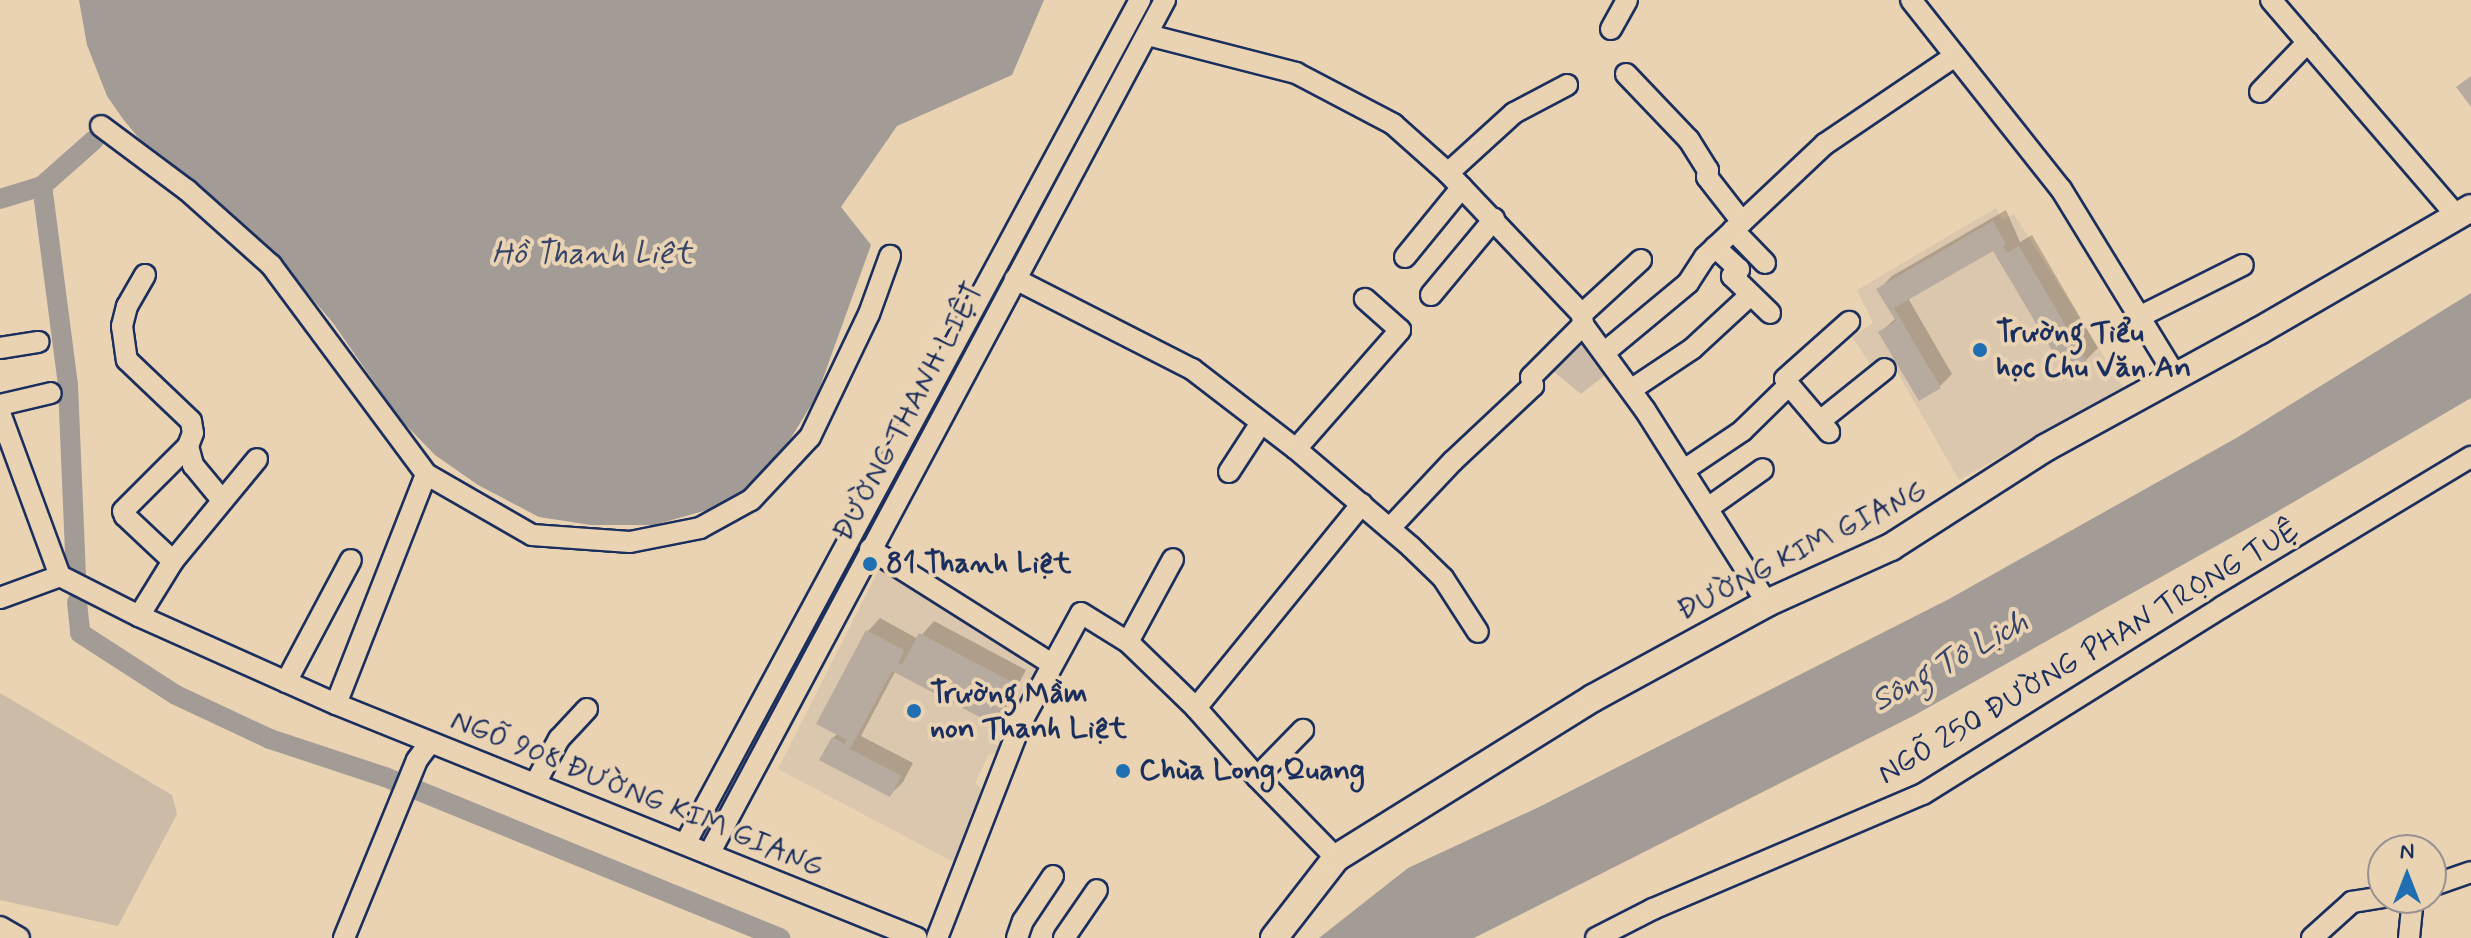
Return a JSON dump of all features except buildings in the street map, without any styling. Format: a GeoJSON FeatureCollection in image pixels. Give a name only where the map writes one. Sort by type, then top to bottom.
{"type":"FeatureCollection","features":[{"type":"Feature","properties":{"kind":"main road","name":"ĐƯỜNG KIM GIANG"},"geometry":{"type":"LineString","coordinates":[[1274,938],[1336,858],[1593,698],[1767,603],[1891,547],[2045,448],[2176,377],[2464,212]]}},
{"type":"Feature","properties":{"kind":"street","name":"ĐƯỜNG THANH LIỆT"},"geometry":{"type":"LineString","coordinates":[[685,844],[1140,0]]}},
{"type":"Feature","properties":{"kind":"street","name":"ĐƯỜNG THANH LIỆT"},"geometry":{"type":"LineString","coordinates":[[709,854],[1165,0]]}},
{"type":"Feature","properties":{"kind":"street"},"geometry":{"type":"LineString","coordinates":[[1611,29],[1627,0]]}},
{"type":"Feature","properties":{"kind":"street"},"geometry":{"type":"LineString","coordinates":[[1911,0],[2061,189],[2176,377]]}},
{"type":"Feature","properties":{"kind":"street"},"geometry":{"type":"LineString","coordinates":[[2271,0],[2464,212]]}},
{"type":"Feature","properties":{"kind":"street"},"geometry":{"type":"LineString","coordinates":[[1148,35],[1296,73],[1393,124],[1455,180],[1494,219],[1583,320],[1632,389],[1767,603]]}},
{"type":"Feature","properties":{"kind":"street"},"geometry":{"type":"LineString","coordinates":[[2260,92],[2308,42]]}},
{"type":"Feature","properties":{"kind":"street"},"geometry":{"type":"LineString","coordinates":[[1605,352],[1688,283],[1715,247],[1825,144],[1955,56]]}},
{"type":"Feature","properties":{"kind":"street"},"geometry":{"type":"LineString","coordinates":[[1626,74],[1689,140],[1708,170],[1707,177],[1765,263]]}},
{"type":"Feature","properties":{"kind":"street"},"geometry":{"type":"LineString","coordinates":[[1405,257],[1455,180],[1514,113],[1567,85]]}},
{"type":"Feature","properties":{"kind":"street"},"geometry":{"type":"LineString","coordinates":[[101,126],[187,190],[271,265],[426,474],[532,535],[630,542],[700,528],[751,500],[810,437],[869,314],[890,256]]}},
{"type":"Feature","properties":{"kind":"street"},"geometry":{"type":"LineString","coordinates":[[1431,295],[1494,219]]}},
{"type":"Feature","properties":{"kind":"street"},"geometry":{"type":"LineString","coordinates":[[1715,247],[1739,269],[1732,276],[1770,313]]}},
{"type":"Feature","properties":{"kind":"street"},"geometry":{"type":"LineString","coordinates":[[1390,528],[1453,461],[1533,386],[1531,377],[1641,260]]}},
{"type":"Feature","properties":{"kind":"street"},"geometry":{"type":"LineString","coordinates":[[2139,317],[2243,265]]}},
{"type":"Feature","properties":{"kind":"street"},"geometry":{"type":"LineString","coordinates":[[145,275],[127,306],[122,343],[127,360],[191,421],[193,433],[188,446],[123,511],[173,561]]}},
{"type":"Feature","properties":{"kind":"street"},"geometry":{"type":"LineString","coordinates":[[1015,279],[1192,369],[1296,449],[1390,528],[1443,578],[1478,632]]}},
{"type":"Feature","properties":{"kind":"street"},"geometry":{"type":"LineString","coordinates":[[1296,449],[1400,330],[1365,299]]}},
{"type":"Feature","properties":{"kind":"street"},"geometry":{"type":"LineString","coordinates":[[1632,389],[1692,349],[1745,300]]}},
{"type":"Feature","properties":{"kind":"street"},"geometry":{"type":"LineString","coordinates":[[1849,322],[1785,379],[1789,385],[1825,426],[1885,369]]}},
{"type":"Feature","properties":{"kind":"street"},"geometry":{"type":"LineString","coordinates":[[0,348],[39,342]]}},
{"type":"Feature","properties":{"kind":"street"},"geometry":{"type":"LineString","coordinates":[[1684,470],[1742,431],[1789,385]]}},
{"type":"Feature","properties":{"kind":"street"},"geometry":{"type":"LineString","coordinates":[[0,405],[51,393]]}},
{"type":"Feature","properties":{"kind":"street"},"geometry":{"type":"LineString","coordinates":[[0,413],[60,576],[0,598]]}},
{"type":"Feature","properties":{"kind":"street"},"geometry":{"type":"LineString","coordinates":[[1229,472],[1261,423]]}},
{"type":"Feature","properties":{"kind":"street"},"geometry":{"type":"LineString","coordinates":[[188,446],[193,465],[222,500]]}},
{"type":"Feature","properties":{"kind":"street","name":"NGÕ 250 ĐƯỜNG PHAN TRỌNG TUỆ"},"geometry":{"type":"LineString","coordinates":[[1596,938],[1653,909],[1923,794],[2222,607],[2471,457]]}},
{"type":"Feature","properties":{"kind":"street"},"geometry":{"type":"LineString","coordinates":[[139,616],[173,561],[257,459]]}},
{"type":"Feature","properties":{"kind":"street"},"geometry":{"type":"LineString","coordinates":[[1708,508],[1763,469]]}},
{"type":"Feature","properties":{"kind":"street"},"geometry":{"type":"LineString","coordinates":[[336,704],[426,474]]}},
{"type":"Feature","properties":{"kind":"street"},"geometry":{"type":"LineString","coordinates":[[1196,708],[1362,504]]}},
{"type":"Feature","properties":{"kind":"street"},"geometry":{"type":"LineString","coordinates":[[870,549],[1052,664]]}},
{"type":"Feature","properties":{"kind":"street"},"geometry":{"type":"LineString","coordinates":[[1128,642],[1173,559]]}},
{"type":"Feature","properties":{"kind":"street"},"geometry":{"type":"LineString","coordinates":[[286,682],[351,560]]}},
{"type":"Feature","properties":{"kind":"street","name":"NGÕ 908 ĐƯỜNG KIM GIANG"},"geometry":{"type":"LineString","coordinates":[[60,576],[139,616],[336,704],[423,752],[536,782],[917,938]]}},
{"type":"Feature","properties":{"kind":"street"},"geometry":{"type":"LineString","coordinates":[[937,938],[1021,723],[1081,613],[1128,642],[1196,708],[1257,777],[1336,858]]}},
{"type":"Feature","properties":{"kind":"street"},"geometry":{"type":"LineString","coordinates":[[536,782],[559,739],[587,709]]}},
{"type":"Feature","properties":{"kind":"street"},"geometry":{"type":"LineString","coordinates":[[1257,777],[1303,730]]}},
{"type":"Feature","properties":{"kind":"street"},"geometry":{"type":"LineString","coordinates":[[344,938],[423,752]]}},
{"type":"Feature","properties":{"kind":"street"},"geometry":{"type":"LineString","coordinates":[[2447,880],[2471,872]]}},
{"type":"Feature","properties":{"kind":"street"},"geometry":{"type":"LineString","coordinates":[[1017,938],[1023,921],[1053,876]]}},
{"type":"Feature","properties":{"kind":"street"},"geometry":{"type":"LineString","coordinates":[[1064,938],[1097,890]]}},
{"type":"Feature","properties":{"kind":"street"},"geometry":{"type":"LineString","coordinates":[[2312,938],[2352,902],[2367,900]]}},
{"type":"Feature","properties":{"kind":"street"},"geometry":{"type":"LineString","coordinates":[[2409,938],[2411,914]]}},
{"type":"Feature","properties":{"kind":"street"},"geometry":{"type":"LineString","coordinates":[[0,927],[19,938]]}},
{"type":"Feature","properties":{"kind":"shaded area","name":"Trường Tiểu học Chu Văn An"},"geometry":{"type":"Polygon","coordinates":[[[1996,208],[2002,220],[2014,214],[2123,387],[1959,480],[1892,363],[1875,371],[1852,337],[1873,323],[1857,290],[1996,208]]]}},
{"type":"Feature","properties":{"kind":"shaded area"},"geometry":{"type":"Polygon","coordinates":[[[1579,335],[1609,372],[1581,394],[1553,371],[1564,349],[1579,335]]]}},
{"type":"Feature","properties":{"kind":"shaded area","name":"Trường Mầm non Thanh Liệt"},"geometry":{"type":"Polygon","coordinates":[[[880,567],[1039,669],[1002,753],[989,754],[975,783],[986,794],[957,864],[778,769],[880,567]]]}},
{"type":"Feature","properties":{"kind":"shaded area"},"geometry":{"type":"Polygon","coordinates":[[[0,693],[172,795],[177,814],[118,926],[0,900],[0,693]]]}},
{"type":"Feature","properties":{"kind":"water","name":"Hồ Thanh Liệt"},"geometry":{"type":"Polygon","coordinates":[[[79,0],[1044,0],[1012,75],[897,126],[841,207],[871,245],[817,395],[785,448],[732,503],[654,525],[591,525],[539,517],[478,485],[435,455],[400,419],[333,323],[292,275],[203,190],[151,153],[123,119],[107,96],[87,45],[79,0]]]}},
{"type":"Feature","properties":{"kind":"water","name":"Sông Tô Lịch"},"geometry":{"type":"Polygon","coordinates":[[[2471,293],[2471,398],[2268,517],[1915,715],[1474,938],[1319,938],[1408,868],[1537,808],[1949,599],[2238,437],[2471,293]]]}},
{"type":"Feature","properties":{"kind":"waterway"},"geometry":{"type":"LineString","coordinates":[[76,576],[68,385],[42,186],[94,140]]}},
{"type":"Feature","properties":{"kind":"waterway"},"geometry":{"type":"LineString","coordinates":[[0,199],[42,186]]}},
{"type":"Feature","properties":{"kind":"waterway"},"geometry":{"type":"LineString","coordinates":[[77,602],[80,633],[176,695],[270,739],[385,777],[780,938]]}},
{"type":"Feature","properties":{"kind":"place","name":"Trường Tiểu học Chu Văn An"},"geometry":{"type":"Point","coordinates":[1980,350]}},
{"type":"Feature","properties":{"kind":"place","name":"81 Thanh Liệt"},"geometry":{"type":"Point","coordinates":[870,564]}},
{"type":"Feature","properties":{"kind":"place","name":"Trường Mầm non Thanh Liệt"},"geometry":{"type":"Point","coordinates":[914,711]}},
{"type":"Feature","properties":{"kind":"place","name":"Chùa Long Quang"},"geometry":{"type":"Point","coordinates":[1123,771]}}]}
